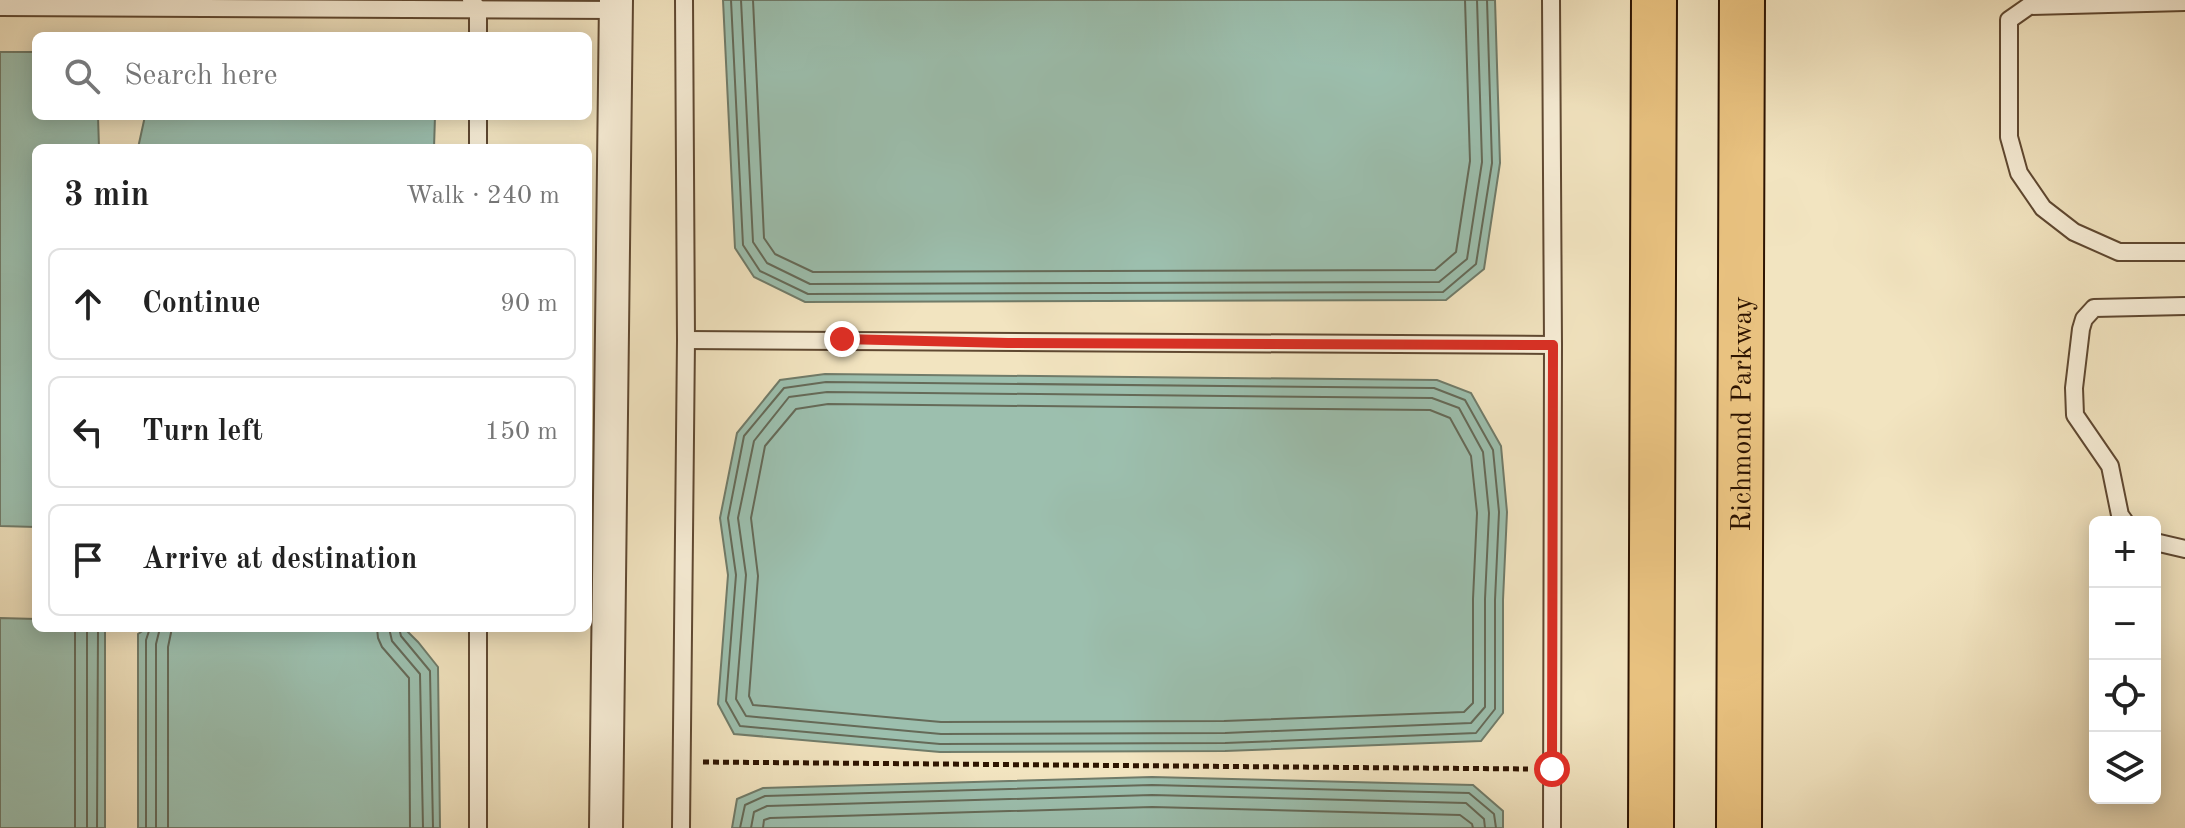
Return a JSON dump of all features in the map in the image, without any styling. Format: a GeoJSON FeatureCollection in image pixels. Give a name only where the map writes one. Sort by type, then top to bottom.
{"type":"FeatureCollection","features":[{"type":"Feature","properties":{"kind":"highway"},"geometry":{"type":"LineString","coordinates":[[1651,828],[1654,0]]}},
{"type":"Feature","properties":{"kind":"highway","name":"Richmond Parkway"},"geometry":{"type":"LineString","coordinates":[[1739,828],[1742,0]]}},
{"type":"Feature","properties":{"kind":"street"},"geometry":{"type":"LineString","coordinates":[[606,828],[616,5]]}},
{"type":"Feature","properties":{"kind":"lane"},"geometry":{"type":"LineString","coordinates":[[681,828],[686,340],[684,0]]}},
{"type":"Feature","properties":{"kind":"lane"},"geometry":{"type":"LineString","coordinates":[[1551,0],[1552,828]]}},
{"type":"Feature","properties":{"kind":"lane"},"geometry":{"type":"LineString","coordinates":[[2010,0],[2009,137],[2019,173],[2043,208],[2074,232],[2119,252],[2185,252]]}},
{"type":"Feature","properties":{"kind":"lane"},"geometry":{"type":"LineString","coordinates":[[2009,20],[2029,6],[2185,2]]}},
{"type":"Feature","properties":{"kind":"lane"},"geometry":{"type":"LineString","coordinates":[[474,4],[478,32]]}},
{"type":"Feature","properties":{"kind":"lane"},"geometry":{"type":"LineString","coordinates":[[0,7],[616,5]]}},
{"type":"Feature","properties":{"kind":"lane"},"geometry":{"type":"LineString","coordinates":[[478,120],[478,144]]}},
{"type":"Feature","properties":{"kind":"lane"},"geometry":{"type":"LineString","coordinates":[[2121,516],[2110,466],[2075,415],[2074,388],[2084,319],[2094,308],[2185,306]]}},
{"type":"Feature","properties":{"kind":"lane"},"geometry":{"type":"LineString","coordinates":[[686,340],[1553,345]]}},
{"type":"Feature","properties":{"kind":"lane"},"geometry":{"type":"LineString","coordinates":[[2161,543],[2185,549]]}},
{"type":"Feature","properties":{"kind":"lane"},"geometry":{"type":"LineString","coordinates":[[478,632],[478,828]]}},
{"type":"Feature","properties":{"kind":"path"},"geometry":{"type":"LineString","coordinates":[[682,762],[1552,769]]}},
{"type":"Feature","properties":{"kind":"water"},"geometry":{"type":"Polygon","coordinates":[[[723,0],[1495,0],[1500,163],[1484,269],[1446,300],[805,302],[754,277],[735,248],[723,0]]]}},
{"type":"Feature","properties":{"kind":"water"},"geometry":{"type":"Polygon","coordinates":[[[0,52],[32,52],[32,120],[98,120],[99,144],[32,144],[32,527],[0,526],[0,52]]]}},
{"type":"Feature","properties":{"kind":"water"},"geometry":{"type":"Polygon","coordinates":[[[144,120],[435,120],[434,144],[139,144],[144,120]]]}},
{"type":"Feature","properties":{"kind":"water"},"geometry":{"type":"Polygon","coordinates":[[[825,374],[1437,380],[1471,393],[1501,446],[1507,512],[1503,713],[1481,741],[1225,751],[940,752],[734,734],[718,704],[728,575],[720,518],[737,433],[780,380],[825,374]]]}},
{"type":"Feature","properties":{"kind":"water"},"geometry":{"type":"Polygon","coordinates":[[[0,618],[32,619],[32,632],[105,632],[105,828],[0,828],[0,618]]]}},
{"type":"Feature","properties":{"kind":"water"},"geometry":{"type":"Polygon","coordinates":[[[408,632],[438,667],[440,828],[138,828],[138,634],[408,632]]]}},
{"type":"Feature","properties":{"kind":"water"},"geometry":{"type":"Polygon","coordinates":[[[1152,777],[1473,785],[1503,811],[1503,828],[732,828],[737,799],[763,788],[1152,777]]]}},
{"type":"Feature","properties":{"kind":"route"},"geometry":{"type":"LineString","coordinates":[[842,339],[1008,343],[1553,345],[1552,769]]}}]}
